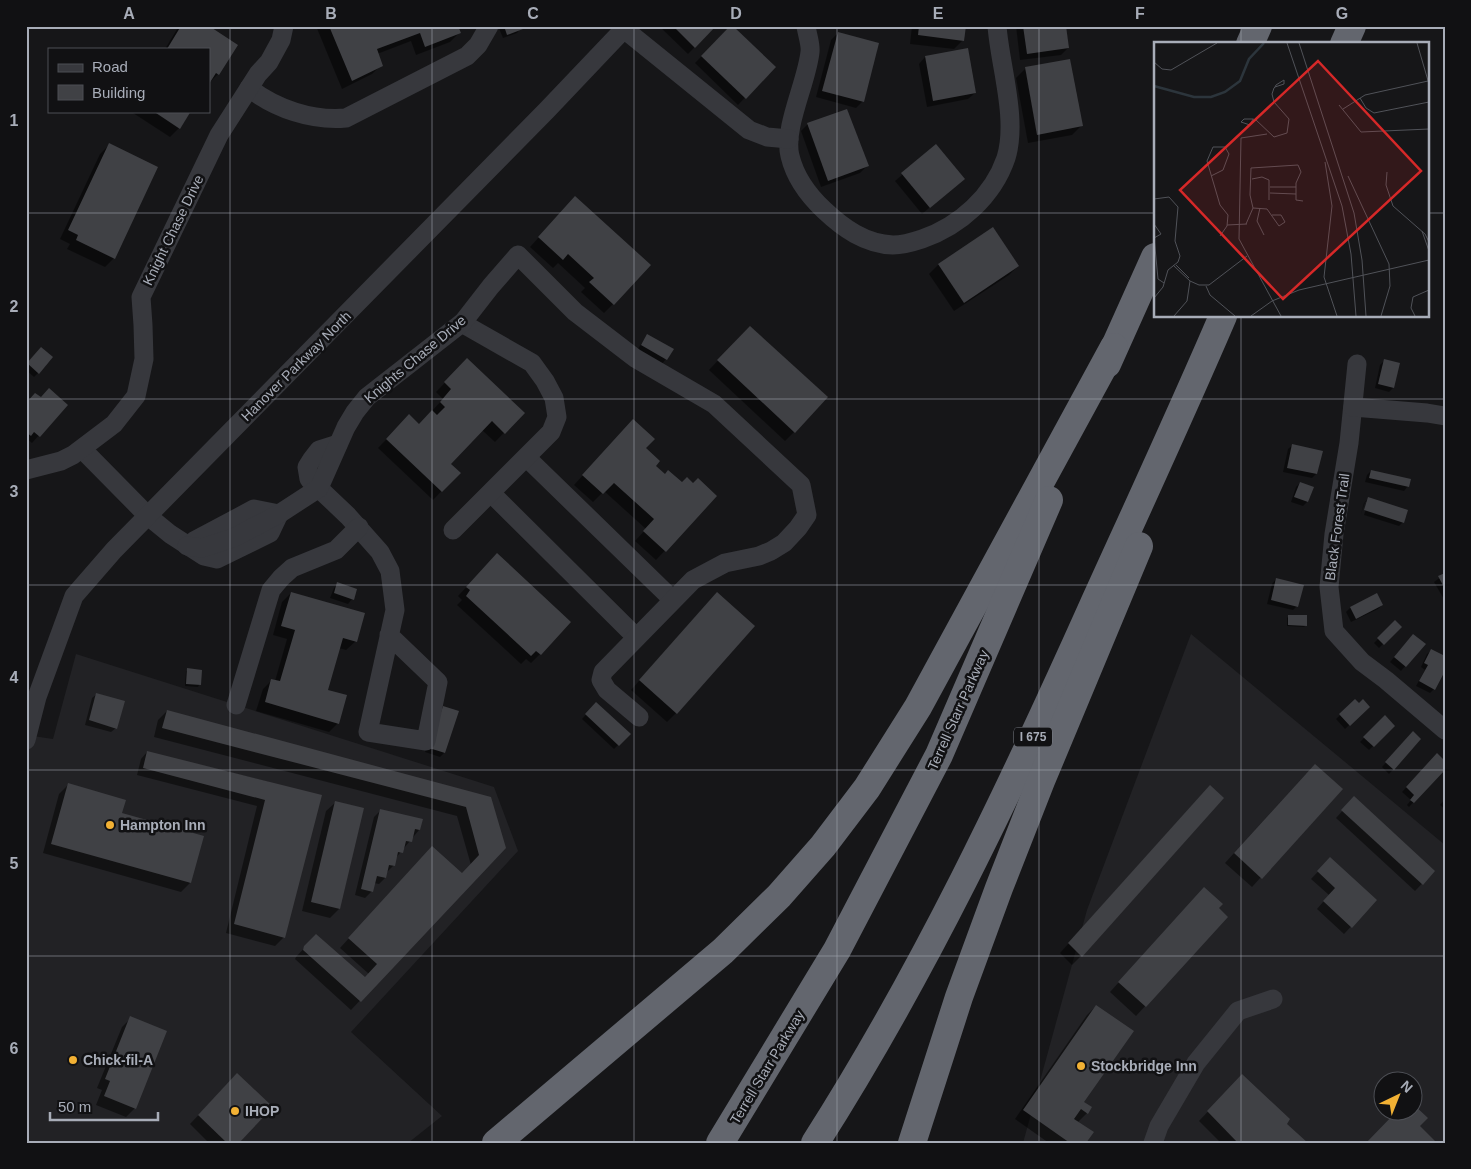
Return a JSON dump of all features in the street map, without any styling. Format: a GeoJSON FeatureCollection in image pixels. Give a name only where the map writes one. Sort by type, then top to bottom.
{"type":"FeatureCollection","features":[{"type":"Feature","properties":{"kind":"highway"},"geometry":{"type":"LineString","coordinates":[[1251,42],[1258,26]]}},
{"type":"Feature","properties":{"kind":"highway"},"geometry":{"type":"LineString","coordinates":[[1345,42],[1352,26]]}},
{"type":"Feature","properties":{"kind":"highway","name":"Terrell Starr Parkway"},"geometry":{"type":"LineString","coordinates":[[720,1143],[837,950],[939,755],[1114,347],[1154,259]]}},
{"type":"Feature","properties":{"kind":"highway","name":"I 675"},"geometry":{"type":"LineString","coordinates":[[815,1143],[867,1058],[931,943],[1004,800],[1071,656],[1222,318]]}},
{"type":"Feature","properties":{"kind":"highway"},"geometry":{"type":"LineString","coordinates":[[496,1143],[723,951],[779,896],[823,846],[867,788],[918,707],[1114,347]]}},
{"type":"Feature","properties":{"kind":"highway"},"geometry":{"type":"LineString","coordinates":[[912,1143],[959,997],[999,888],[1041,781],[1131,569],[1202,365]]}},
{"type":"Feature","properties":{"kind":"street","name":"Knight Chase Drive"},"geometry":{"type":"LineString","coordinates":[[26,470],[61,461],[82,449],[114,424],[136,396],[144,359],[144,324],[141,297],[219,135],[249,88],[269,62],[281,40],[284,26]]}},
{"type":"Feature","properties":{"kind":"street"},"geometry":{"type":"LineString","coordinates":[[249,88],[259,96],[303,115],[332,120],[346,118],[467,56],[478,45],[489,26]]}},
{"type":"Feature","properties":{"kind":"street"},"geometry":{"type":"LineString","coordinates":[[806,26],[810,51],[789,139],[790,155],[798,178],[811,197],[832,218],[856,236],[893,245],[913,242],[942,231],[970,213],[999,175],[1006,156],[1009,136],[1008,104],[998,45],[997,26]]}},
{"type":"Feature","properties":{"kind":"street","name":"Hanover Parkway North"},"geometry":{"type":"LineString","coordinates":[[27,736],[38,697],[74,596],[114,550],[548,110],[624,29],[749,130],[767,137],[789,139]]}},
{"type":"Feature","properties":{"kind":"street","name":"Knights Chase Drive"},"geometry":{"type":"LineString","coordinates":[[319,488],[338,444],[355,412],[367,397],[463,322],[518,255],[575,312],[635,358],[714,404],[801,485],[806,515],[798,528],[784,543],[759,556],[725,563],[693,580],[603,672],[601,680],[607,690],[639,717]]}},
{"type":"Feature","properties":{"kind":"street"},"geometry":{"type":"LineString","coordinates":[[453,530],[552,432],[557,417],[554,398],[532,363],[463,322]]}},
{"type":"Feature","properties":{"kind":"street","name":"Black Forest Trail"},"geometry":{"type":"LineString","coordinates":[[1357,364],[1349,442],[1334,534],[1329,587],[1334,630],[1362,662],[1445,730]]}},
{"type":"Feature","properties":{"kind":"street"},"geometry":{"type":"LineString","coordinates":[[1353,407],[1445,416]]}},
{"type":"Feature","properties":{"kind":"street"},"geometry":{"type":"LineString","coordinates":[[82,449],[148,516],[187,546],[202,548],[236,543],[319,488],[380,552],[390,571],[395,610],[389,634],[368,732],[426,742],[438,682],[389,634]]}},
{"type":"Feature","properties":{"kind":"street"},"geometry":{"type":"LineString","coordinates":[[527,458],[673,600]]}},
{"type":"Feature","properties":{"kind":"street"},"geometry":{"type":"LineString","coordinates":[[491,493],[636,637]]}},
{"type":"Feature","properties":{"kind":"street"},"geometry":{"type":"LineString","coordinates":[[187,546],[254,509],[279,514]]}},
{"type":"Feature","properties":{"kind":"street"},"geometry":{"type":"LineString","coordinates":[[236,705],[271,590],[292,568],[336,550],[358,527]]}},
{"type":"Feature","properties":{"kind":"street"},"geometry":{"type":"LineString","coordinates":[[1153,1143],[1159,1126],[1196,1063],[1238,1011],[1272,998]]}},
{"type":"Feature","properties":{"kind":"shaded area"},"geometry":{"type":"Polygon","coordinates":[[[1191,634],[1445,845],[1445,1143],[1023,1143],[1087,910],[1191,634]]]}},
{"type":"Feature","properties":{"kind":"shaded area"},"geometry":{"type":"Polygon","coordinates":[[[76,654],[494,787],[518,851],[351,1032],[442,1116],[408,1143],[26,1143],[26,735],[53,739],[76,654]]]}},
{"type":"Feature","properties":{"kind":"building"},"geometry":{"type":"Polygon","coordinates":[[[181,26],[209,26],[238,45],[219,75],[216,73],[210,82],[210,48],[168,48],[181,26]]]}},
{"type":"Feature","properties":{"kind":"building"},"geometry":{"type":"Polygon","coordinates":[[[329,26],[458,26],[461,33],[425,47],[420,33],[377,49],[383,66],[352,81],[329,26]]]}},
{"type":"Feature","properties":{"kind":"building"},"geometry":{"type":"Polygon","coordinates":[[[504,26],[522,26],[523,29],[507,35],[504,26]]]}},
{"type":"Feature","properties":{"kind":"building"},"geometry":{"type":"Polygon","coordinates":[[[673,26],[716,26],[695,48],[673,26]]]}},
{"type":"Feature","properties":{"kind":"building"},"geometry":{"type":"Polygon","coordinates":[[[730,26],[733,26],[776,67],[746,99],[701,56],[730,26]]]}},
{"type":"Feature","properties":{"kind":"building"},"geometry":{"type":"Polygon","coordinates":[[[919,26],[966,26],[964,41],[918,35],[919,26]]]}},
{"type":"Feature","properties":{"kind":"building"},"geometry":{"type":"Polygon","coordinates":[[[1023,26],[1066,26],[1069,48],[1027,54],[1023,26]]]}},
{"type":"Feature","properties":{"kind":"building"},"geometry":{"type":"Polygon","coordinates":[[[838,32],[879,43],[864,102],[822,91],[838,32]]]}},
{"type":"Feature","properties":{"kind":"building"},"geometry":{"type":"Polygon","coordinates":[[[968,48],[976,93],[933,101],[925,56],[968,48]]]}},
{"type":"Feature","properties":{"kind":"building"},"geometry":{"type":"Polygon","coordinates":[[[1070,59],[1083,126],[1037,135],[1025,67],[1070,59]]]}},
{"type":"Feature","properties":{"kind":"building"},"geometry":{"type":"Polygon","coordinates":[[[847,109],[869,166],[828,181],[807,123],[847,109]]]}},
{"type":"Feature","properties":{"kind":"building"},"geometry":{"type":"Polygon","coordinates":[[[154,112],[190,112],[180,129],[154,112]]]}},
{"type":"Feature","properties":{"kind":"building"},"geometry":{"type":"Polygon","coordinates":[[[109,143],[158,167],[115,259],[76,240],[78,235],[68,230],[109,143]]]}},
{"type":"Feature","properties":{"kind":"building"},"geometry":{"type":"Polygon","coordinates":[[[936,144],[965,179],[930,208],[901,173],[936,144]]]}},
{"type":"Feature","properties":{"kind":"building"},"geometry":{"type":"Polygon","coordinates":[[[575,196],[651,265],[614,305],[589,282],[594,278],[568,254],[563,260],[538,237],[575,196]]]}},
{"type":"Feature","properties":{"kind":"building"},"geometry":{"type":"Polygon","coordinates":[[[993,227],[1019,266],[964,303],[938,264],[993,227]]]}},
{"type":"Feature","properties":{"kind":"building"},"geometry":{"type":"Polygon","coordinates":[[[750,326],[828,397],[795,433],[717,360],[750,326]]]}},
{"type":"Feature","properties":{"kind":"building"},"geometry":{"type":"Polygon","coordinates":[[[647,334],[674,349],[667,360],[641,345],[647,334]]]}},
{"type":"Feature","properties":{"kind":"building"},"geometry":{"type":"Polygon","coordinates":[[[41,347],[53,357],[39,374],[27,363],[41,347]]]}},
{"type":"Feature","properties":{"kind":"building"},"geometry":{"type":"Polygon","coordinates":[[[467,358],[525,413],[505,434],[492,421],[451,464],[461,473],[442,492],[386,439],[409,414],[419,424],[432,410],[437,415],[445,407],[440,402],[451,389],[444,382],[467,358]]]}},
{"type":"Feature","properties":{"kind":"building"},"geometry":{"type":"Polygon","coordinates":[[[1384,359],[1400,363],[1394,388],[1378,384],[1384,359]]]}},
{"type":"Feature","properties":{"kind":"building"},"geometry":{"type":"Polygon","coordinates":[[[49,388],[68,405],[40,437],[34,432],[31,436],[26,432],[26,412],[28,410],[26,403],[35,393],[41,397],[49,388]]]}},
{"type":"Feature","properties":{"kind":"building"},"geometry":{"type":"Polygon","coordinates":[[[633,419],[655,439],[646,448],[660,461],[656,466],[665,474],[668,470],[682,482],[687,477],[693,483],[698,478],[717,496],[666,552],[643,531],[654,519],[614,483],[603,494],[582,475],[633,419]]]}},
{"type":"Feature","properties":{"kind":"building"},"geometry":{"type":"Polygon","coordinates":[[[1292,444],[1323,451],[1317,474],[1287,468],[1292,444]]]}},
{"type":"Feature","properties":{"kind":"building"},"geometry":{"type":"Polygon","coordinates":[[[1371,470],[1411,479],[1409,487],[1369,478],[1371,470]]]}},
{"type":"Feature","properties":{"kind":"building"},"geometry":{"type":"Polygon","coordinates":[[[1300,482],[1314,487],[1308,502],[1294,497],[1300,482]]]}},
{"type":"Feature","properties":{"kind":"building"},"geometry":{"type":"Polygon","coordinates":[[[1368,497],[1408,510],[1404,523],[1364,510],[1368,497]]]}},
{"type":"Feature","properties":{"kind":"building"},"geometry":{"type":"Polygon","coordinates":[[[497,553],[571,622],[541,655],[536,651],[531,656],[466,596],[470,590],[466,587],[497,553]]]}},
{"type":"Feature","properties":{"kind":"building"},"geometry":{"type":"Polygon","coordinates":[[[1445,573],[1445,589],[1438,576],[1445,573]]]}},
{"type":"Feature","properties":{"kind":"building"},"geometry":{"type":"Polygon","coordinates":[[[1276,578],[1304,585],[1298,607],[1271,600],[1276,578]]]}},
{"type":"Feature","properties":{"kind":"building"},"geometry":{"type":"Polygon","coordinates":[[[337,582],[357,589],[354,600],[334,593],[337,582]]]}},
{"type":"Feature","properties":{"kind":"building"},"geometry":{"type":"Polygon","coordinates":[[[291,592],[365,613],[357,642],[343,638],[328,690],[347,695],[339,724],[265,702],[271,679],[280,681],[295,630],[281,626],[291,592]]]}},
{"type":"Feature","properties":{"kind":"building"},"geometry":{"type":"Polygon","coordinates":[[[717,592],[755,626],[677,714],[639,680],[717,592]]]}},
{"type":"Feature","properties":{"kind":"building"},"geometry":{"type":"Polygon","coordinates":[[[1377,593],[1383,605],[1356,619],[1350,607],[1377,593]]]}},
{"type":"Feature","properties":{"kind":"building"},"geometry":{"type":"Polygon","coordinates":[[[1288,615],[1307,615],[1307,626],[1288,625],[1288,615]]]}},
{"type":"Feature","properties":{"kind":"building"},"geometry":{"type":"Polygon","coordinates":[[[1395,620],[1402,627],[1384,645],[1377,638],[1395,620]]]}},
{"type":"Feature","properties":{"kind":"building"},"geometry":{"type":"Polygon","coordinates":[[[1413,634],[1426,644],[1406,667],[1394,657],[1413,634]]]}},
{"type":"Feature","properties":{"kind":"building"},"geometry":{"type":"Polygon","coordinates":[[[1431,649],[1445,656],[1445,671],[1435,690],[1419,681],[1428,665],[1424,663],[1431,649]]]}},
{"type":"Feature","properties":{"kind":"building"},"geometry":{"type":"Polygon","coordinates":[[[187,668],[202,670],[201,685],[186,684],[187,668]]]}},
{"type":"Feature","properties":{"kind":"building"},"geometry":{"type":"Polygon","coordinates":[[[96,693],[125,701],[117,729],[89,720],[96,693]]]}},
{"type":"Feature","properties":{"kind":"building"},"geometry":{"type":"Polygon","coordinates":[[[1355,699],[1359,703],[1363,699],[1370,707],[1350,726],[1339,714],[1355,699]]]}},
{"type":"Feature","properties":{"kind":"building"},"geometry":{"type":"Polygon","coordinates":[[[596,702],[631,734],[619,746],[585,714],[596,702]]]}},
{"type":"Feature","properties":{"kind":"building"},"geometry":{"type":"Polygon","coordinates":[[[443,706],[459,711],[445,753],[429,748],[443,706]]]}},
{"type":"Feature","properties":{"kind":"building"},"geometry":{"type":"Polygon","coordinates":[[[167,710],[491,797],[506,848],[361,1002],[303,950],[304,946],[316,934],[365,977],[377,964],[348,938],[432,846],[462,873],[479,855],[466,807],[162,728],[167,710]]]}},
{"type":"Feature","properties":{"kind":"building"},"geometry":{"type":"Polygon","coordinates":[[[1385,715],[1395,726],[1374,747],[1363,737],[1385,715]]]}},
{"type":"Feature","properties":{"kind":"building"},"geometry":{"type":"Polygon","coordinates":[[[1413,731],[1421,739],[1394,770],[1385,762],[1413,731]]]}},
{"type":"Feature","properties":{"kind":"building"},"geometry":{"type":"Polygon","coordinates":[[[147,751],[322,795],[285,938],[234,924],[265,800],[143,768],[147,751]]]}},
{"type":"Feature","properties":{"kind":"building"},"geometry":{"type":"Polygon","coordinates":[[[1437,753],[1445,761],[1445,770],[1414,803],[1410,800],[1414,795],[1406,787],[1437,753]]]}},
{"type":"Feature","properties":{"kind":"building"},"geometry":{"type":"Polygon","coordinates":[[[1315,764],[1343,789],[1262,879],[1234,853],[1315,764]]]}},
{"type":"Feature","properties":{"kind":"building","name":"Hampton Inn"},"geometry":{"type":"Polygon","coordinates":[[[68,783],[126,800],[122,813],[204,836],[191,883],[51,844],[68,783]]]}},
{"type":"Feature","properties":{"kind":"building"},"geometry":{"type":"Polygon","coordinates":[[[1210,785],[1224,798],[1082,957],[1068,943],[1210,785]]]}},
{"type":"Feature","properties":{"kind":"building"},"geometry":{"type":"Polygon","coordinates":[[[1354,796],[1435,871],[1423,885],[1341,810],[1354,796]]]}},
{"type":"Feature","properties":{"kind":"building"},"geometry":{"type":"Polygon","coordinates":[[[335,801],[364,808],[340,909],[311,902],[335,801]]]}},
{"type":"Feature","properties":{"kind":"building"},"geometry":{"type":"Polygon","coordinates":[[[380,809],[423,819],[420,830],[415,829],[412,842],[406,841],[403,853],[398,852],[395,866],[389,865],[386,878],[377,876],[373,892],[361,889],[380,809]]]}},
{"type":"Feature","properties":{"kind":"building"},"geometry":{"type":"Polygon","coordinates":[[[1330,857],[1377,900],[1352,928],[1323,901],[1335,888],[1317,871],[1330,857]]]}},
{"type":"Feature","properties":{"kind":"building"},"geometry":{"type":"Polygon","coordinates":[[[1204,887],[1223,904],[1219,908],[1228,917],[1146,1007],[1118,982],[1204,887]]]}},
{"type":"Feature","properties":{"kind":"building","name":"Stockbridge Inn"},"geometry":{"type":"Polygon","coordinates":[[[1096,1005],[1134,1031],[1084,1102],[1092,1107],[1088,1114],[1081,1109],[1074,1119],[1094,1132],[1086,1143],[1070,1143],[1023,1110],[1096,1005]]]}},
{"type":"Feature","properties":{"kind":"building"},"geometry":{"type":"Polygon","coordinates":[[[130,1016],[167,1031],[136,1109],[104,1096],[110,1081],[105,1079],[130,1016]]]}},
{"type":"Feature","properties":{"kind":"building","name":"IHOP"},"geometry":{"type":"Polygon","coordinates":[[[237,1073],[273,1107],[239,1143],[227,1143],[198,1115],[237,1073]]]}},
{"type":"Feature","properties":{"kind":"building"},"geometry":{"type":"Polygon","coordinates":[[[1242,1074],[1290,1119],[1287,1124],[1308,1143],[1238,1143],[1207,1111],[1242,1074]]]}},
{"type":"Feature","properties":{"kind":"building"},"geometry":{"type":"Polygon","coordinates":[[[1386,1122],[1424,1122],[1420,1126],[1437,1143],[1366,1143],[1386,1122]]]}},
{"type":"Feature","properties":{"kind":"place","name":"Hampton Inn"},"geometry":{"type":"Point","coordinates":[110,825]}},
{"type":"Feature","properties":{"kind":"place","name":"Chick-fil-A"},"geometry":{"type":"Point","coordinates":[73,1060]}},
{"type":"Feature","properties":{"kind":"place","name":"Stockbridge Inn"},"geometry":{"type":"Point","coordinates":[1081,1066]}},
{"type":"Feature","properties":{"kind":"place","name":"IHOP"},"geometry":{"type":"Point","coordinates":[235,1111]}}]}
